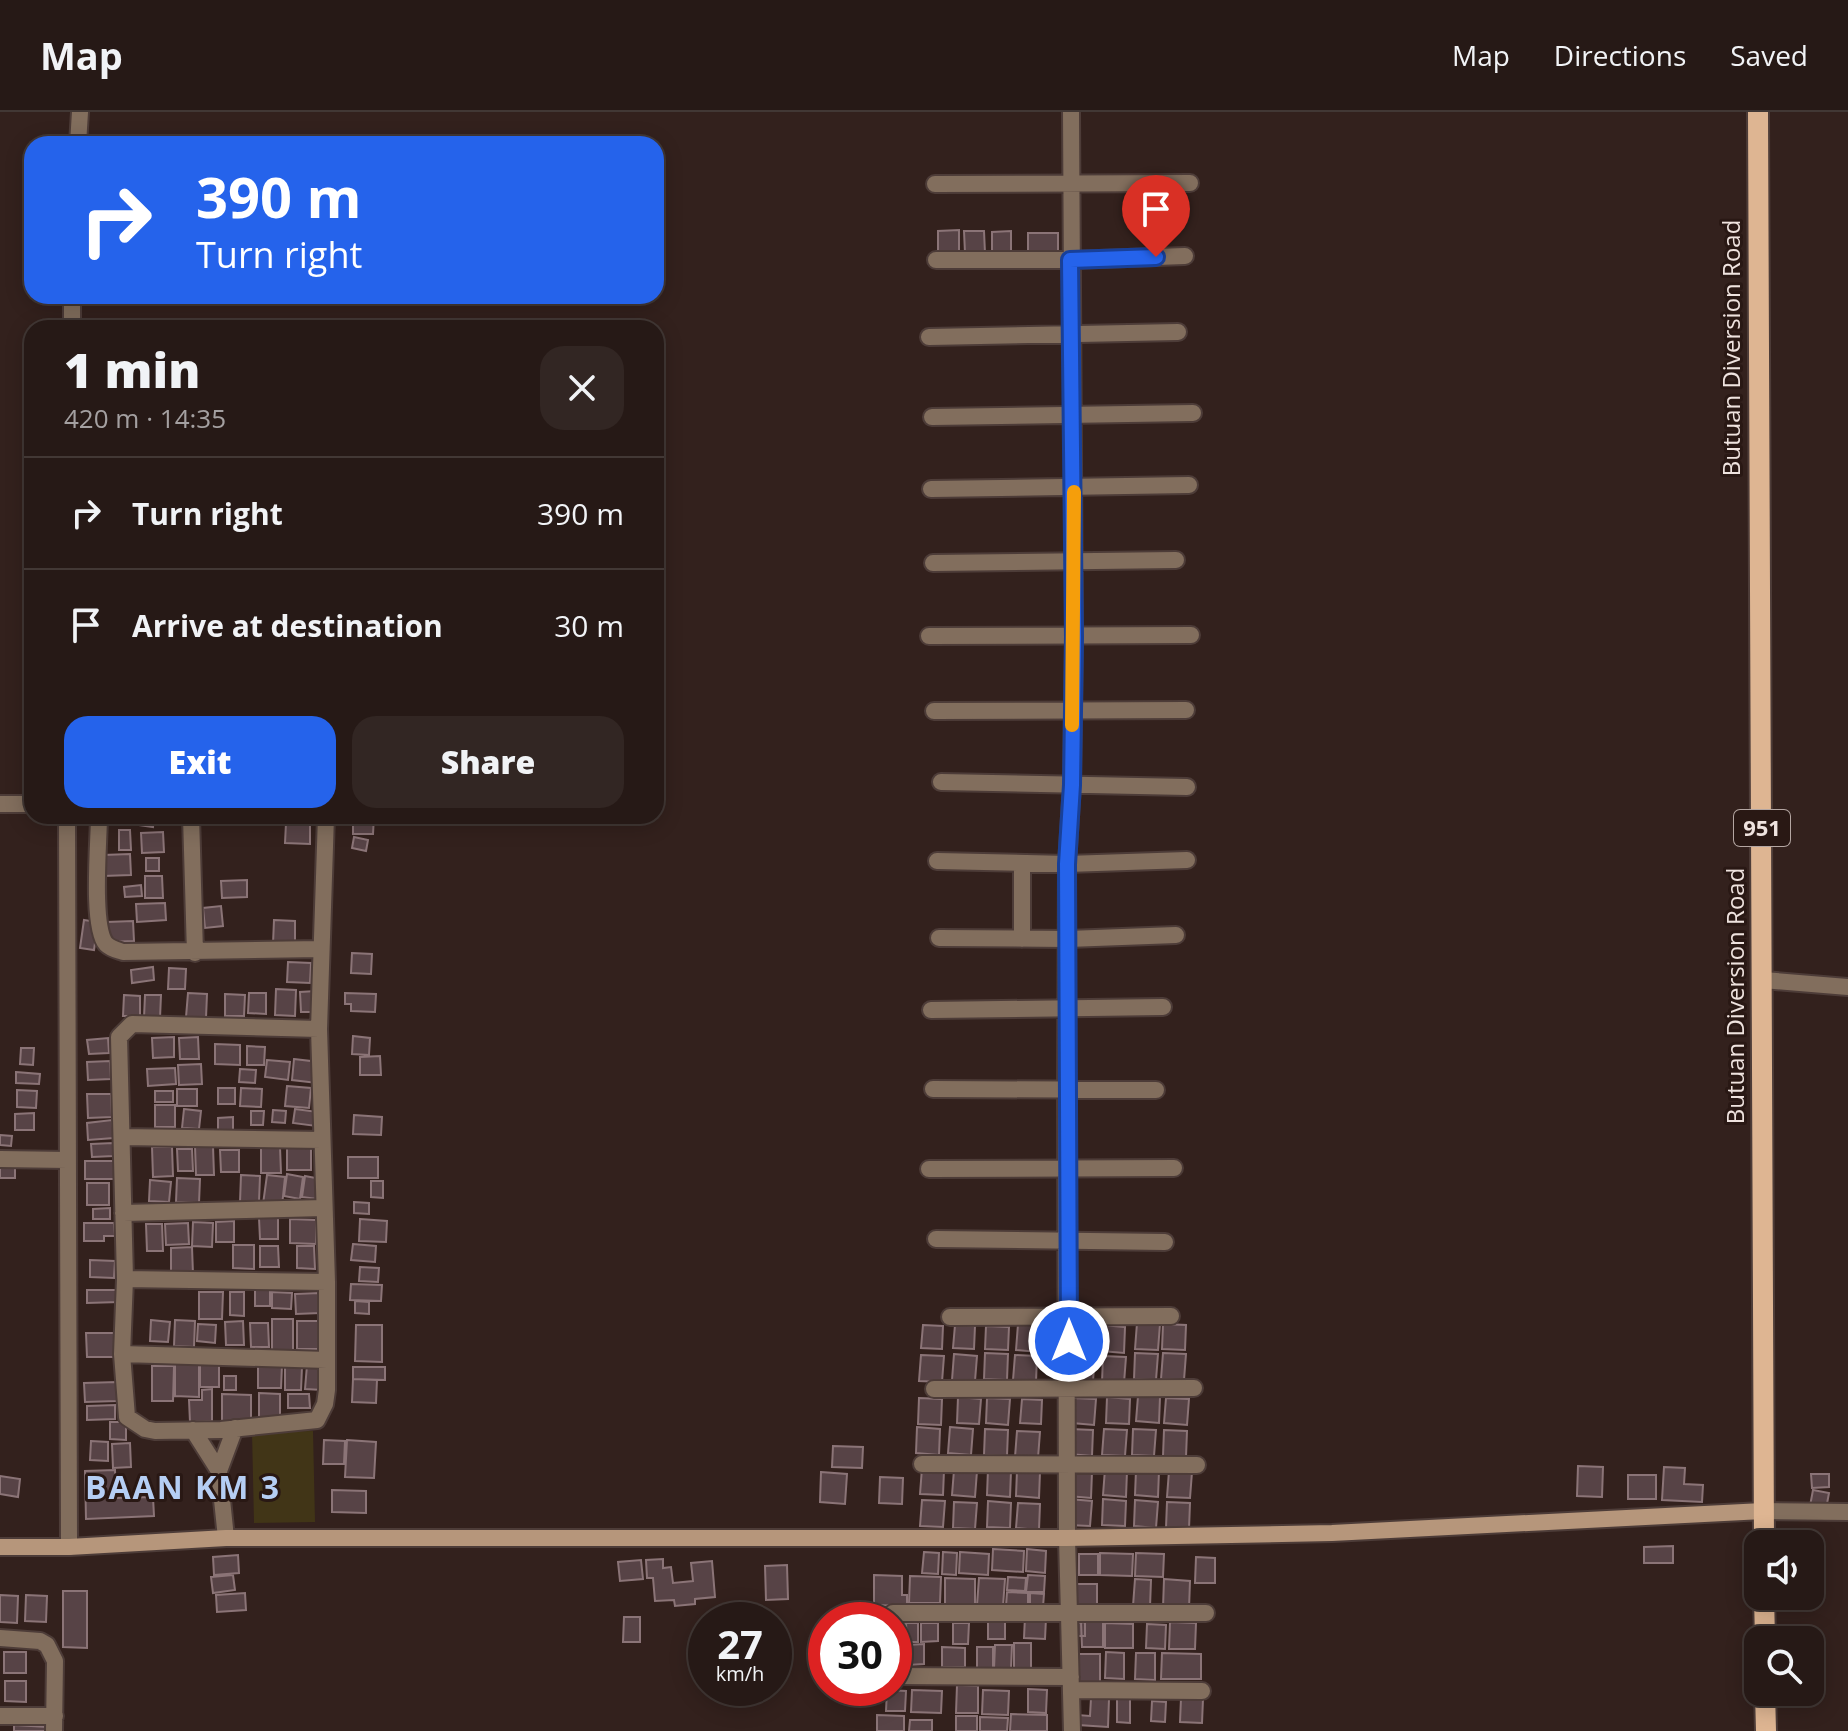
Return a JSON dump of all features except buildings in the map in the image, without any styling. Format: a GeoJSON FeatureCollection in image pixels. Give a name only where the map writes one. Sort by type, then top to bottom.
{"type":"FeatureCollection","features":[{"type":"Feature","properties":{"kind":"main road","name":"Butuan Diversion Road"},"geometry":{"type":"LineString","coordinates":[[1758,112],[1764,1530]]}},
{"type":"Feature","properties":{"kind":"main road"},"geometry":{"type":"LineString","coordinates":[[1765,1706],[1766,1731]]}},
{"type":"Feature","properties":{"kind":"street"},"geometry":{"type":"LineString","coordinates":[[78,136],[80,112]]}},
{"type":"Feature","properties":{"kind":"street"},"geometry":{"type":"LineString","coordinates":[[1071,112],[1074,637],[1072,785],[1067,864],[1066,1091],[1069,1317],[1067,1538],[1072,1731]]}},
{"type":"Feature","properties":{"kind":"street"},"geometry":{"type":"LineString","coordinates":[[935,184],[1190,183]]}},
{"type":"Feature","properties":{"kind":"street"},"geometry":{"type":"LineString","coordinates":[[936,260],[1185,256]]}},
{"type":"Feature","properties":{"kind":"street"},"geometry":{"type":"LineString","coordinates":[[929,337],[1178,332]]}},
{"type":"Feature","properties":{"kind":"street"},"geometry":{"type":"LineString","coordinates":[[932,417],[1193,413]]}},
{"type":"Feature","properties":{"kind":"street"},"geometry":{"type":"LineString","coordinates":[[931,489],[1189,485]]}},
{"type":"Feature","properties":{"kind":"street"},"geometry":{"type":"LineString","coordinates":[[933,563],[1176,560]]}},
{"type":"Feature","properties":{"kind":"street"},"geometry":{"type":"LineString","coordinates":[[929,636],[1191,635]]}},
{"type":"Feature","properties":{"kind":"street"},"geometry":{"type":"LineString","coordinates":[[934,711],[1186,710]]}},
{"type":"Feature","properties":{"kind":"street"},"geometry":{"type":"LineString","coordinates":[[941,782],[1187,787]]}},
{"type":"Feature","properties":{"kind":"street"},"geometry":{"type":"LineString","coordinates":[[0,804],[24,804]]}},
{"type":"Feature","properties":{"kind":"street"},"geometry":{"type":"LineString","coordinates":[[67,824],[69,1547]]}},
{"type":"Feature","properties":{"kind":"street"},"geometry":{"type":"LineString","coordinates":[[99,824],[98,905],[104,942],[123,952],[320,949]]}},
{"type":"Feature","properties":{"kind":"street"},"geometry":{"type":"LineString","coordinates":[[191,824],[195,953]]}},
{"type":"Feature","properties":{"kind":"street"},"geometry":{"type":"LineString","coordinates":[[319,1029],[132,1024],[119,1037],[125,1279],[122,1354],[127,1417],[145,1429],[235,1428],[317,1420],[325,1404],[327,1282],[319,1029],[326,824]]}},
{"type":"Feature","properties":{"kind":"street"},"geometry":{"type":"LineString","coordinates":[[937,861],[1067,864],[1187,860]]}},
{"type":"Feature","properties":{"kind":"street"},"geometry":{"type":"LineString","coordinates":[[1022,863],[1022,939]]}},
{"type":"Feature","properties":{"kind":"street"},"geometry":{"type":"LineString","coordinates":[[939,938],[1068,939],[1176,935]]}},
{"type":"Feature","properties":{"kind":"street"},"geometry":{"type":"LineString","coordinates":[[1763,980],[1848,987]]}},
{"type":"Feature","properties":{"kind":"street"},"geometry":{"type":"LineString","coordinates":[[931,1010],[1163,1007]]}},
{"type":"Feature","properties":{"kind":"street"},"geometry":{"type":"LineString","coordinates":[[933,1089],[1156,1090]]}},
{"type":"Feature","properties":{"kind":"street"},"geometry":{"type":"LineString","coordinates":[[122,1137],[322,1140]]}},
{"type":"Feature","properties":{"kind":"street"},"geometry":{"type":"LineString","coordinates":[[0,1159],[68,1160]]}},
{"type":"Feature","properties":{"kind":"street"},"geometry":{"type":"LineString","coordinates":[[929,1169],[1174,1168]]}},
{"type":"Feature","properties":{"kind":"street"},"geometry":{"type":"LineString","coordinates":[[123,1213],[324,1208]]}},
{"type":"Feature","properties":{"kind":"street"},"geometry":{"type":"LineString","coordinates":[[936,1239],[1165,1242]]}},
{"type":"Feature","properties":{"kind":"street"},"geometry":{"type":"LineString","coordinates":[[125,1279],[327,1282]]}},
{"type":"Feature","properties":{"kind":"street"},"geometry":{"type":"LineString","coordinates":[[950,1317],[1171,1316]]}},
{"type":"Feature","properties":{"kind":"street"},"geometry":{"type":"LineString","coordinates":[[122,1354],[327,1360]]}},
{"type":"Feature","properties":{"kind":"street"},"geometry":{"type":"LineString","coordinates":[[934,1389],[1194,1388]]}},
{"type":"Feature","properties":{"kind":"street"},"geometry":{"type":"LineString","coordinates":[[226,1538],[219,1471],[235,1428]]}},
{"type":"Feature","properties":{"kind":"street"},"geometry":{"type":"LineString","coordinates":[[193,1430],[219,1471]]}},
{"type":"Feature","properties":{"kind":"street"},"geometry":{"type":"LineString","coordinates":[[922,1464],[1197,1465]]}},
{"type":"Feature","properties":{"kind":"street"},"geometry":{"type":"LineString","coordinates":[[0,1547],[69,1547],[226,1538],[1067,1538],[1332,1533],[1763,1511],[1848,1512]]}},
{"type":"Feature","properties":{"kind":"street"},"geometry":{"type":"LineString","coordinates":[[912,1613],[1206,1613]]}},
{"type":"Feature","properties":{"kind":"street"},"geometry":{"type":"LineString","coordinates":[[0,1638],[24,1638],[47,1645],[55,1661],[55,1724],[0,1716]]}},
{"type":"Feature","properties":{"kind":"street"},"geometry":{"type":"LineString","coordinates":[[912,1677],[1202,1691]]}},
{"type":"Feature","properties":{"kind":"shaded area"},"geometry":{"type":"Polygon","coordinates":[[[313,1431],[315,1522],[254,1523],[252,1432],[313,1431]]]}},
{"type":"Feature","properties":{"kind":"slow traffic"},"geometry":{"type":"LineString","coordinates":[[1072,725],[1074,492]]}},
{"type":"Feature","properties":{"kind":"district","name":"BAAN KM 3"},"geometry":{"type":"Point","coordinates":[183,1488]}},
{"type":"Feature","properties":{"kind":"route"},"geometry":{"type":"LineString","coordinates":[[1069,1341],[1067,864],[1072,785],[1074,637],[1070,260],[1156,257]]}}]}
